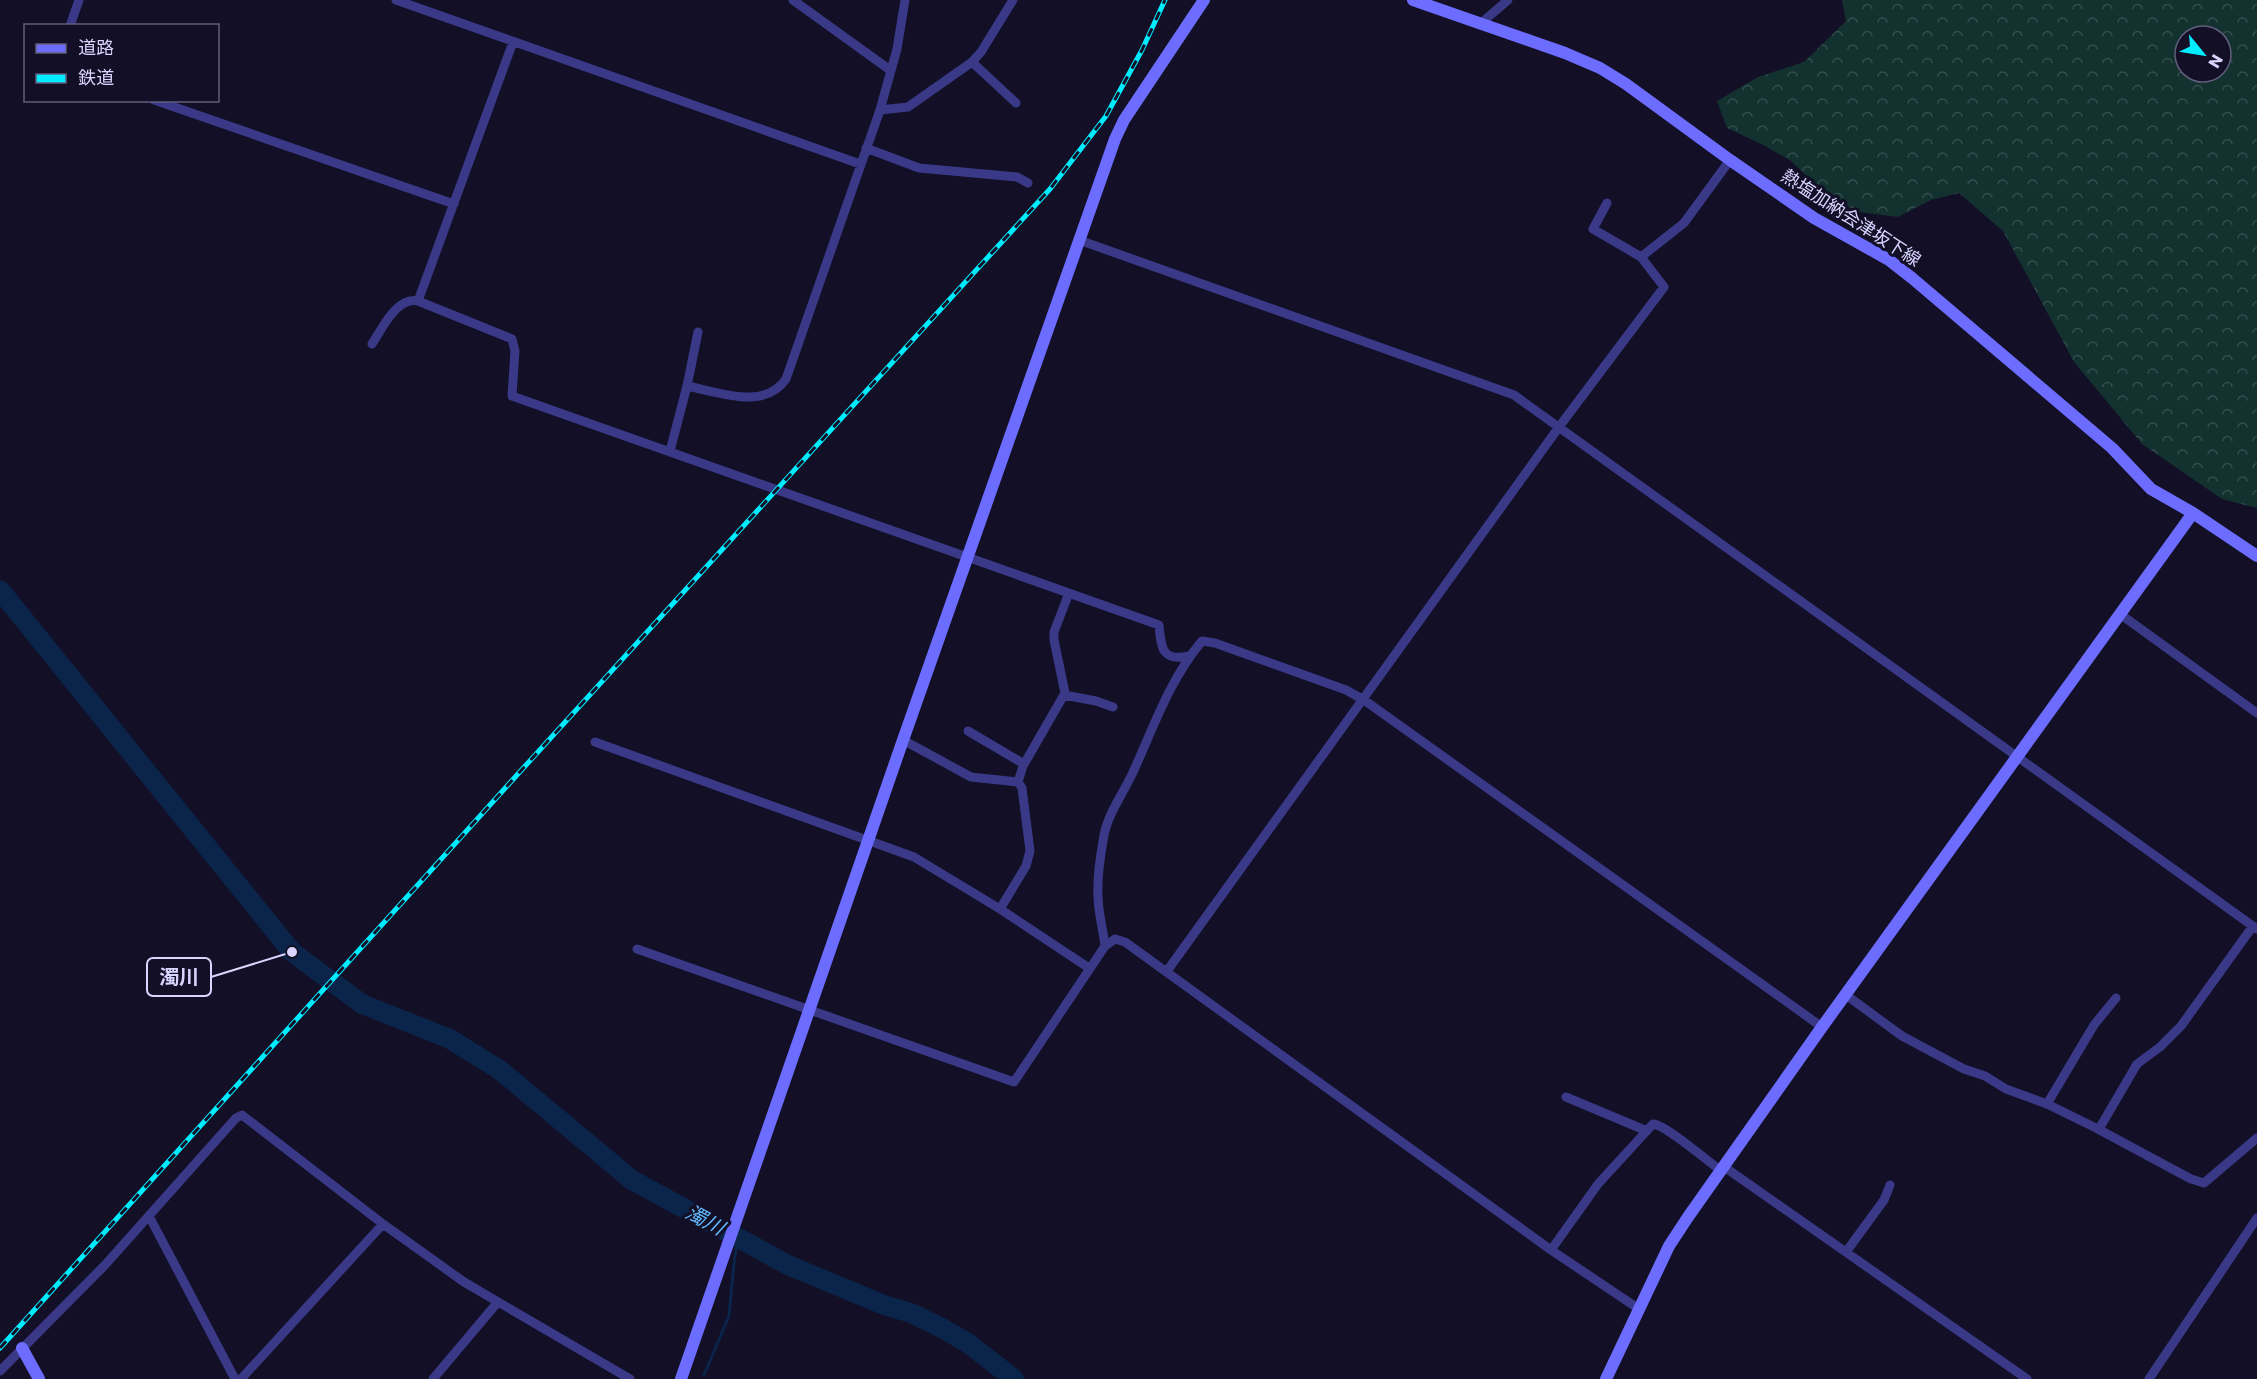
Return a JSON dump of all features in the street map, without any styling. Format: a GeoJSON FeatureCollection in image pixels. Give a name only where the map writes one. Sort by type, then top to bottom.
{"type":"FeatureCollection","features":[{"type":"Feature","properties":{"kind":"street"},"geometry":{"type":"LineString","coordinates":[[71,24],[79,0]]}},
{"type":"Feature","properties":{"kind":"street"},"geometry":{"type":"LineString","coordinates":[[396,0],[860,164]]}},
{"type":"Feature","properties":{"kind":"street"},"geometry":{"type":"LineString","coordinates":[[793,0],[890,70]]}},
{"type":"Feature","properties":{"kind":"street"},"geometry":{"type":"LineString","coordinates":[[687,386],[746,398],[766,395],[781,386],[786,379],[879,110],[898,41],[905,0]]}},
{"type":"Feature","properties":{"kind":"street"},"geometry":{"type":"LineString","coordinates":[[879,110],[908,107],[972,62],[981,52],[1013,0]]}},
{"type":"Feature","properties":{"kind":"street"},"geometry":{"type":"LineString","coordinates":[[681,1379],[1115,139],[1124,120],[1204,0]]}},
{"type":"Feature","properties":{"kind":"street","name":"熱塩加納会津坂下線"},"geometry":{"type":"LineString","coordinates":[[1413,0],[1565,53],[1600,68],[1626,84],[1814,218],[1889,260],[2112,448],[2151,489],[2193,513],[2257,556]]}},
{"type":"Feature","properties":{"kind":"street"},"geometry":{"type":"LineString","coordinates":[[1480,24],[1508,0]]}},
{"type":"Feature","properties":{"kind":"street"},"geometry":{"type":"LineString","coordinates":[[418,301],[513,42]]}},
{"type":"Feature","properties":{"kind":"street"},"geometry":{"type":"LineString","coordinates":[[972,62],[1016,103]]}},
{"type":"Feature","properties":{"kind":"street"},"geometry":{"type":"LineString","coordinates":[[160,102],[454,204]]}},
{"type":"Feature","properties":{"kind":"street"},"geometry":{"type":"LineString","coordinates":[[866,148],[919,168],[1017,177],[1028,183]]}},
{"type":"Feature","properties":{"kind":"street"},"geometry":{"type":"LineString","coordinates":[[1641,257],[1684,224],[1730,160]]}},
{"type":"Feature","properties":{"kind":"street"},"geometry":{"type":"LineString","coordinates":[[1167,971],[1364,700],[1558,427],[1664,287],[1641,257],[1593,229],[1607,203]]}},
{"type":"Feature","properties":{"kind":"street"},"geometry":{"type":"LineString","coordinates":[[1079,240],[1514,395],[2255,927],[2181,1026],[2160,1047],[2137,1064],[2099,1129]]}},
{"type":"Feature","properties":{"kind":"street"},"geometry":{"type":"LineString","coordinates":[[372,344],[400,305],[407,300],[418,301],[512,339],[515,351],[512,396],[1159,625],[1161,646],[1166,655],[1177,659],[1189,656]]}},
{"type":"Feature","properties":{"kind":"street"},"geometry":{"type":"LineString","coordinates":[[670,451],[698,332]]}},
{"type":"Feature","properties":{"kind":"street"},"geometry":{"type":"LineString","coordinates":[[1606,1379],[1669,1246],[1721,1168],[2193,513]]}},
{"type":"Feature","properties":{"kind":"street"},"geometry":{"type":"LineString","coordinates":[[1018,782],[1024,764],[1064,695],[1065,686],[1054,632],[1069,593]]}},
{"type":"Feature","properties":{"kind":"street"},"geometry":{"type":"LineString","coordinates":[[2120,614],[2257,713]]}},
{"type":"Feature","properties":{"kind":"street"},"geometry":{"type":"LineString","coordinates":[[1105,946],[1098,896],[1103,838],[1114,808],[1134,770],[1148,734],[1172,685],[1189,656],[1202,641],[1215,643],[1346,690],[1364,700],[1822,1027]]}},
{"type":"Feature","properties":{"kind":"street"},"geometry":{"type":"LineString","coordinates":[[1064,695],[1113,707]]}},
{"type":"Feature","properties":{"kind":"street"},"geometry":{"type":"LineString","coordinates":[[968,731],[1024,764]]}},
{"type":"Feature","properties":{"kind":"street"},"geometry":{"type":"LineString","coordinates":[[903,740],[971,777],[1018,782]]}},
{"type":"Feature","properties":{"kind":"street"},"geometry":{"type":"LineString","coordinates":[[595,742],[924,862],[1089,968]]}},
{"type":"Feature","properties":{"kind":"street"},"geometry":{"type":"LineString","coordinates":[[1000,909],[1026,866],[1030,851],[1022,788],[1018,782]]}},
{"type":"Feature","properties":{"kind":"street"},"geometry":{"type":"LineString","coordinates":[[638,949],[1014,1082],[1105,946],[1115,939],[1125,942],[1551,1250],[1638,1309]]}},
{"type":"Feature","properties":{"kind":"street"},"geometry":{"type":"LineString","coordinates":[[1846,995],[1902,1036],[1964,1069],[1985,1076],[2006,1089],[2047,1104],[2099,1129],[2191,1179],[2204,1183],[2257,1138]]}},
{"type":"Feature","properties":{"kind":"street"},"geometry":{"type":"LineString","coordinates":[[2047,1104],[2094,1025],[2116,998]]}},
{"type":"Feature","properties":{"kind":"street"},"geometry":{"type":"LineString","coordinates":[[1566,1097],[1647,1131]]}},
{"type":"Feature","properties":{"kind":"street"},"geometry":{"type":"LineString","coordinates":[[0,1371],[105,1265],[236,1118],[242,1116],[383,1224],[497,1303],[630,1379]]}},
{"type":"Feature","properties":{"kind":"street"},"geometry":{"type":"LineString","coordinates":[[1551,1250],[1599,1184],[1653,1124],[1656,1124],[1846,1252],[2026,1379]]}},
{"type":"Feature","properties":{"kind":"street"},"geometry":{"type":"LineString","coordinates":[[1846,1252],[1884,1200],[1890,1185]]}},
{"type":"Feature","properties":{"kind":"street"},"geometry":{"type":"LineString","coordinates":[[149,1216],[235,1379]]}},
{"type":"Feature","properties":{"kind":"street"},"geometry":{"type":"LineString","coordinates":[[2149,1379],[2257,1218]]}},
{"type":"Feature","properties":{"kind":"street"},"geometry":{"type":"LineString","coordinates":[[241,1379],[383,1224]]}},
{"type":"Feature","properties":{"kind":"street"},"geometry":{"type":"LineString","coordinates":[[433,1379],[497,1303]]}},
{"type":"Feature","properties":{"kind":"street"},"geometry":{"type":"LineString","coordinates":[[22,1348],[39,1379]]}},
{"type":"Feature","properties":{"kind":"green space"},"geometry":{"type":"Polygon","coordinates":[[[1842,0],[2257,0],[2257,508],[2222,499],[2142,444],[2074,362],[2003,231],[1959,193],[1931,200],[1898,217],[1859,212],[1827,196],[1791,161],[1727,128],[1717,101],[1758,77],[1804,62],[1846,21],[1842,0]]]}},
{"type":"Feature","properties":{"kind":"waterway","name":"濁川"},"geometry":{"type":"LineString","coordinates":[[0,590],[292,952],[362,1004],[450,1039],[500,1070],[632,1180],[788,1265],[884,1305],[911,1313],[940,1327],[968,1343],[1014,1379]]}},
{"type":"Feature","properties":{"kind":"waterway"},"geometry":{"type":"LineString","coordinates":[[704,1375],[729,1316],[738,1239]]}},
{"type":"Feature","properties":{"kind":"railway"},"geometry":{"type":"LineString","coordinates":[[0,1348],[1050,189],[1106,116],[1142,50],[1165,0]]}},
{"type":"Feature","properties":{"kind":"place","name":"濁川"},"geometry":{"type":"Point","coordinates":[292,952]}}]}
